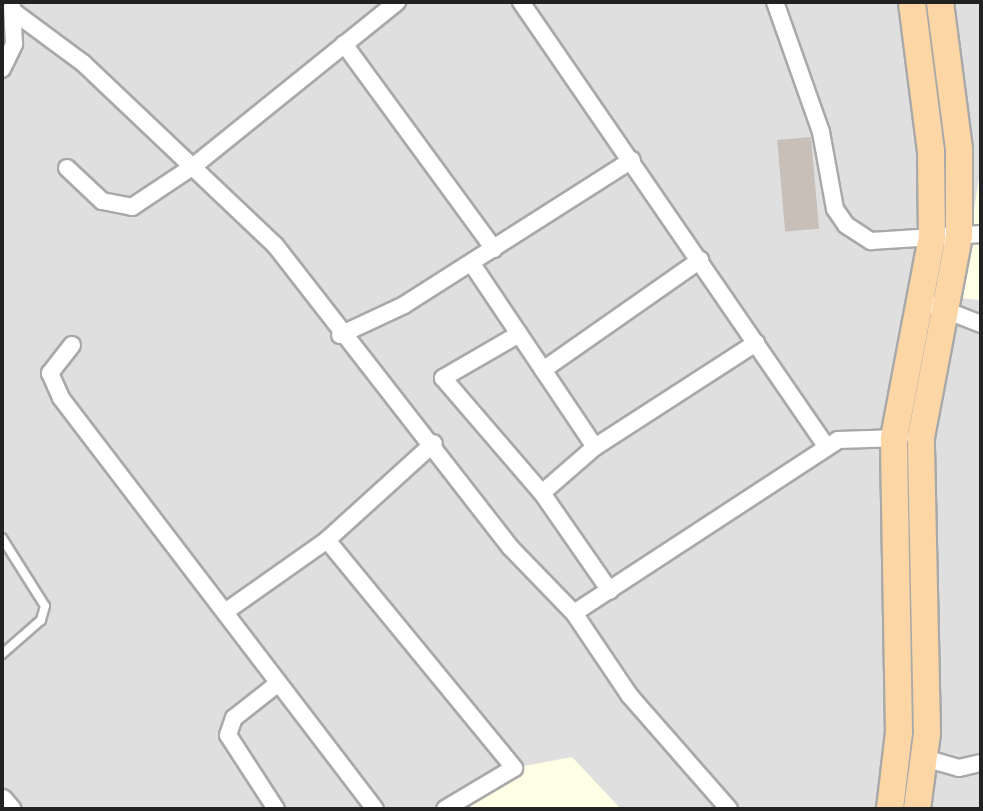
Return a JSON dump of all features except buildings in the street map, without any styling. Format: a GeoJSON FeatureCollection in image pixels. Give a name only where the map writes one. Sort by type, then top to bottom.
{"type":"FeatureCollection","features":[{"type":"Feature","properties":{"kind":"main road"},"geometry":{"type":"LineString","coordinates":[[890,809],[899,732],[894,438],[932,237],[931,151],[912,2]]}},
{"type":"Feature","properties":{"kind":"main road"},"geometry":{"type":"LineString","coordinates":[[917,809],[924,758],[921,437],[970,235],[940,2]]}},
{"type":"Feature","properties":{"kind":"street"},"geometry":{"type":"LineString","coordinates":[[67,168],[120,210],[195,165],[397,2]]}},
{"type":"Feature","properties":{"kind":"street"},"geometry":{"type":"LineString","coordinates":[[521,2],[826,446]]}},
{"type":"Feature","properties":{"kind":"street"},"geometry":{"type":"LineString","coordinates":[[775,2],[821,132],[835,209],[856,236],[871,241],[970,235]]}},
{"type":"Feature","properties":{"kind":"street"},"geometry":{"type":"LineString","coordinates":[[2,69],[14,44],[12,7]]}},
{"type":"Feature","properties":{"kind":"street"},"geometry":{"type":"LineString","coordinates":[[12,7],[83,63],[195,165],[275,245],[340,335],[434,443],[510,547],[574,613],[630,696],[729,809]]}},
{"type":"Feature","properties":{"kind":"street"},"geometry":{"type":"LineString","coordinates":[[344,44],[494,249]]}},
{"type":"Feature","properties":{"kind":"street"},"geometry":{"type":"LineString","coordinates":[[340,335],[472,264],[632,160]]}},
{"type":"Feature","properties":{"kind":"street"},"geometry":{"type":"LineString","coordinates":[[543,370],[700,260]]}},
{"type":"Feature","properties":{"kind":"street"},"geometry":{"type":"LineString","coordinates":[[472,264],[595,447]]}},
{"type":"Feature","properties":{"kind":"street"},"geometry":{"type":"LineString","coordinates":[[922,301],[981,324]]}},
{"type":"Feature","properties":{"kind":"street"},"geometry":{"type":"LineString","coordinates":[[519,334],[443,378],[542,493],[610,591]]}},
{"type":"Feature","properties":{"kind":"street"},"geometry":{"type":"LineString","coordinates":[[542,493],[595,447],[756,343]]}},
{"type":"Feature","properties":{"kind":"street"},"geometry":{"type":"LineString","coordinates":[[72,345],[52,367],[52,382],[112,469],[375,809]]}},
{"type":"Feature","properties":{"kind":"street"},"geometry":{"type":"LineString","coordinates":[[574,613],[826,446],[838,440],[921,437]]}},
{"type":"Feature","properties":{"kind":"street"},"geometry":{"type":"LineString","coordinates":[[225,612],[327,540],[434,443]]}},
{"type":"Feature","properties":{"kind":"street"},"geometry":{"type":"LineString","coordinates":[[327,540],[514,768],[445,809]]}},
{"type":"Feature","properties":{"kind":"street"},"geometry":{"type":"LineString","coordinates":[[276,809],[228,735],[234,718],[277,684]]}},
{"type":"Feature","properties":{"kind":"street"},"geometry":{"type":"LineString","coordinates":[[924,758],[959,768],[981,763]]}},
{"type":"Feature","properties":{"kind":"street"},"geometry":{"type":"LineString","coordinates":[[2,801],[9,809]]}},
{"type":"Feature","properties":{"kind":"lane"},"geometry":{"type":"LineString","coordinates":[[2,538],[45,606],[41,620],[2,654]]}},
{"type":"Feature","properties":{"kind":"shaded area"},"geometry":{"type":"Polygon","coordinates":[[[2,2],[981,2],[981,809],[2,809],[2,2]]]}},
{"type":"Feature","properties":{"kind":"shaded area"},"geometry":{"type":"Polygon","coordinates":[[[981,167],[981,300],[959,298],[981,167]]]}},
{"type":"Feature","properties":{"kind":"shaded area"},"geometry":{"type":"Polygon","coordinates":[[[572,757],[621,809],[445,809],[514,768],[572,757]]]}}]}
